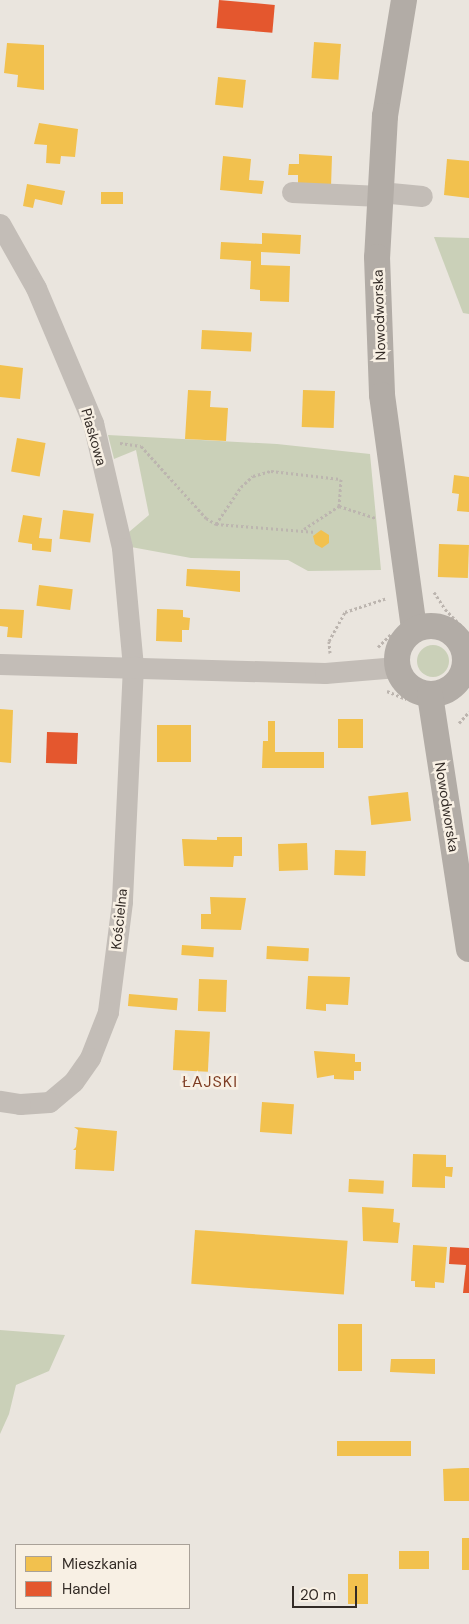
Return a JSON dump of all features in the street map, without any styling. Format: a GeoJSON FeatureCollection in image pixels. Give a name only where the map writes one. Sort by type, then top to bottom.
{"type":"FeatureCollection","features":[{"type":"Feature","properties":{"kind":"main road","name":"Nowodworska"},"geometry":{"type":"LineString","coordinates":[[404,0],[385,116],[377,257],[382,395],[414,630]]}},
{"type":"Feature","properties":{"kind":"main road"},"geometry":{"type":"LineString","coordinates":[[428,626],[441,627],[455,635],[465,651],[467,666],[454,687],[430,695],[409,688],[397,667],[399,646],[414,630],[428,626]]}},
{"type":"Feature","properties":{"kind":"main road","name":"Nowodworska"},"geometry":{"type":"LineString","coordinates":[[430,695],[469,949]]}},
{"type":"Feature","properties":{"kind":"street"},"geometry":{"type":"LineString","coordinates":[[292,192],[422,196]]}},
{"type":"Feature","properties":{"kind":"street","name":"Piaskowa"},"geometry":{"type":"LineString","coordinates":[[0,224],[36,288],[93,423],[122,548],[133,666]]}},
{"type":"Feature","properties":{"kind":"street"},"geometry":{"type":"LineString","coordinates":[[0,664],[133,666],[324,673],[397,667]]}},
{"type":"Feature","properties":{"kind":"street","name":"Kościelna"},"geometry":{"type":"LineString","coordinates":[[0,1100],[20,1104],[49,1102],[73,1082],[90,1058],[108,1012],[122,902],[133,666]]}},
{"type":"Feature","properties":{"kind":"path"},"geometry":{"type":"LineString","coordinates":[[97,443],[110,441],[141,446],[206,518],[216,524],[304,529],[316,532]]}},
{"type":"Feature","properties":{"kind":"path"},"geometry":{"type":"LineString","coordinates":[[216,524],[241,487],[253,476],[271,471],[341,479],[338,506],[304,529]]}},
{"type":"Feature","properties":{"kind":"path"},"geometry":{"type":"LineString","coordinates":[[338,506],[383,521]]}},
{"type":"Feature","properties":{"kind":"path"},"geometry":{"type":"LineString","coordinates":[[331,656],[329,641],[346,612],[367,602],[392,596]]}},
{"type":"Feature","properties":{"kind":"green space"},"geometry":{"type":"Polygon","coordinates":[[[434,237],[469,238],[469,314],[463,313],[434,237]]]}},
{"type":"Feature","properties":{"kind":"green space"},"geometry":{"type":"Polygon","coordinates":[[[108,435],[277,444],[370,454],[381,570],[308,571],[288,560],[191,558],[131,547],[129,532],[149,515],[136,450],[114,459],[108,435]]]}},
{"type":"Feature","properties":{"kind":"green space"},"geometry":{"type":"Polygon","coordinates":[[[433,645],[445,649],[449,661],[445,673],[433,677],[421,673],[417,661],[421,649],[433,645]]]}},
{"type":"Feature","properties":{"kind":"green space"},"geometry":{"type":"Polygon","coordinates":[[[0,1330],[65,1335],[49,1371],[16,1385],[9,1414],[0,1434],[0,1330]]]}},
{"type":"Feature","properties":{"kind":"building: Mieszkania"},"geometry":{"type":"Polygon","coordinates":[[[314,42],[341,44],[338,80],[311,78],[314,42]]]}},
{"type":"Feature","properties":{"kind":"building: Mieszkania"},"geometry":{"type":"Polygon","coordinates":[[[7,43],[44,45],[44,90],[17,87],[18,75],[4,73],[7,43]]]}},
{"type":"Feature","properties":{"kind":"building: Mieszkania"},"geometry":{"type":"Polygon","coordinates":[[[218,77],[246,80],[243,108],[215,105],[218,77]]]}},
{"type":"Feature","properties":{"kind":"building: Mieszkania"},"geometry":{"type":"Polygon","coordinates":[[[39,123],[78,129],[75,157],[61,156],[60,164],[46,163],[47,145],[34,144],[39,123]]]}},
{"type":"Feature","properties":{"kind":"building: Mieszkania"},"geometry":{"type":"Polygon","coordinates":[[[299,154],[332,156],[331,187],[298,185],[298,175],[288,175],[289,164],[299,164],[299,154]]]}},
{"type":"Feature","properties":{"kind":"building: Mieszkania"},"geometry":{"type":"Polygon","coordinates":[[[223,156],[251,159],[249,180],[264,181],[262,194],[220,190],[223,156]]]}},
{"type":"Feature","properties":{"kind":"building: Mieszkania"},"geometry":{"type":"Polygon","coordinates":[[[447,159],[469,161],[469,198],[444,195],[447,159]]]}},
{"type":"Feature","properties":{"kind":"building: Mieszkania"},"geometry":{"type":"Polygon","coordinates":[[[27,184],[65,191],[62,205],[35,199],[33,208],[23,206],[27,184]]]}},
{"type":"Feature","properties":{"kind":"building: Mieszkania"},"geometry":{"type":"Polygon","coordinates":[[[101,192],[123,192],[123,204],[101,204],[101,192]]]}},
{"type":"Feature","properties":{"kind":"building: Mieszkania"},"geometry":{"type":"Polygon","coordinates":[[[262,233],[301,235],[300,254],[261,252],[261,265],[290,266],[289,302],[260,301],[260,290],[250,289],[251,261],[220,259],[221,242],[262,244],[262,233]]]}},
{"type":"Feature","properties":{"kind":"building: Mieszkania"},"geometry":{"type":"Polygon","coordinates":[[[202,330],[252,333],[251,352],[201,349],[202,330]]]}},
{"type":"Feature","properties":{"kind":"building: Mieszkania"},"geometry":{"type":"Polygon","coordinates":[[[0,365],[23,368],[20,399],[0,397],[0,365]]]}},
{"type":"Feature","properties":{"kind":"building: Mieszkania"},"geometry":{"type":"Polygon","coordinates":[[[188,390],[211,391],[210,407],[228,408],[226,441],[185,439],[188,390]]]}},
{"type":"Feature","properties":{"kind":"building: Mieszkania"},"geometry":{"type":"Polygon","coordinates":[[[303,390],[335,391],[334,428],[302,427],[303,390]]]}},
{"type":"Feature","properties":{"kind":"building: Mieszkania"},"geometry":{"type":"Polygon","coordinates":[[[17,438],[46,443],[40,477],[11,471],[17,438]]]}},
{"type":"Feature","properties":{"kind":"building: Mieszkania"},"geometry":{"type":"Polygon","coordinates":[[[454,475],[469,477],[469,512],[457,511],[459,494],[452,493],[454,475]]]}},
{"type":"Feature","properties":{"kind":"building: Mieszkania"},"geometry":{"type":"Polygon","coordinates":[[[63,510],[94,514],[90,543],[59,539],[63,510]]]}},
{"type":"Feature","properties":{"kind":"building: Mieszkania"},"geometry":{"type":"Polygon","coordinates":[[[23,515],[42,518],[39,538],[52,539],[51,552],[32,550],[32,544],[18,542],[23,515]]]}},
{"type":"Feature","properties":{"kind":"building: Mieszkania"},"geometry":{"type":"Polygon","coordinates":[[[321,530],[329,535],[329,543],[322,548],[315,544],[313,536],[321,530]]]}},
{"type":"Feature","properties":{"kind":"building: Mieszkania"},"geometry":{"type":"Polygon","coordinates":[[[439,544],[469,545],[468,578],[438,577],[439,544]]]}},
{"type":"Feature","properties":{"kind":"building: Mieszkania"},"geometry":{"type":"Polygon","coordinates":[[[187,569],[240,571],[240,592],[186,586],[187,569]]]}},
{"type":"Feature","properties":{"kind":"building: Mieszkania"},"geometry":{"type":"Polygon","coordinates":[[[39,585],[73,589],[70,610],[36,606],[39,585]]]}},
{"type":"Feature","properties":{"kind":"building: Mieszkania"},"geometry":{"type":"Polygon","coordinates":[[[0,609],[24,610],[22,638],[7,637],[8,627],[0,626],[0,609]]]}},
{"type":"Feature","properties":{"kind":"building: Mieszkania"},"geometry":{"type":"Polygon","coordinates":[[[157,609],[183,610],[183,617],[190,618],[189,630],[182,630],[182,642],[156,641],[157,609]]]}},
{"type":"Feature","properties":{"kind":"building: Mieszkania"},"geometry":{"type":"Polygon","coordinates":[[[0,709],[13,710],[11,763],[0,762],[0,709]]]}},
{"type":"Feature","properties":{"kind":"building: Mieszkania"},"geometry":{"type":"Polygon","coordinates":[[[338,719],[363,719],[363,748],[338,748],[338,719]]]}},
{"type":"Feature","properties":{"kind":"building: Mieszkania"},"geometry":{"type":"Polygon","coordinates":[[[268,721],[275,721],[275,752],[324,752],[324,768],[262,768],[263,741],[268,741],[268,721]]]}},
{"type":"Feature","properties":{"kind":"building: Mieszkania"},"geometry":{"type":"Polygon","coordinates":[[[157,725],[191,725],[191,762],[157,762],[157,725]]]}},
{"type":"Feature","properties":{"kind":"building: Mieszkania"},"geometry":{"type":"Polygon","coordinates":[[[408,792],[411,821],[371,825],[368,796],[408,792]]]}},
{"type":"Feature","properties":{"kind":"building: Mieszkania"},"geometry":{"type":"Polygon","coordinates":[[[217,837],[242,837],[242,856],[234,856],[233,867],[184,866],[182,839],[217,840],[217,837]]]}},
{"type":"Feature","properties":{"kind":"building: Mieszkania"},"geometry":{"type":"Polygon","coordinates":[[[307,843],[308,870],[279,871],[278,844],[307,843]]]}},
{"type":"Feature","properties":{"kind":"building: Mieszkania"},"geometry":{"type":"Polygon","coordinates":[[[335,850],[366,851],[365,876],[334,875],[335,850]]]}},
{"type":"Feature","properties":{"kind":"building: Mieszkania"},"geometry":{"type":"Polygon","coordinates":[[[210,897],[246,898],[241,930],[201,929],[201,914],[211,914],[210,897]]]}},
{"type":"Feature","properties":{"kind":"building: Mieszkania"},"geometry":{"type":"Polygon","coordinates":[[[182,945],[214,947],[213,957],[181,955],[182,945]]]}},
{"type":"Feature","properties":{"kind":"building: Mieszkania"},"geometry":{"type":"Polygon","coordinates":[[[267,946],[309,948],[308,961],[266,959],[267,946]]]}},
{"type":"Feature","properties":{"kind":"building: Mieszkania"},"geometry":{"type":"Polygon","coordinates":[[[308,976],[350,977],[348,1005],[326,1004],[326,1011],[306,1009],[308,976]]]}},
{"type":"Feature","properties":{"kind":"building: Mieszkania"},"geometry":{"type":"Polygon","coordinates":[[[199,979],[227,980],[226,1012],[198,1011],[199,979]]]}},
{"type":"Feature","properties":{"kind":"building: Mieszkania"},"geometry":{"type":"Polygon","coordinates":[[[129,994],[178,998],[177,1010],[128,1006],[129,994]]]}},
{"type":"Feature","properties":{"kind":"building: Mieszkania"},"geometry":{"type":"Polygon","coordinates":[[[175,1030],[210,1032],[208,1072],[173,1070],[175,1030]]]}},
{"type":"Feature","properties":{"kind":"building: Mieszkania"},"geometry":{"type":"Polygon","coordinates":[[[314,1051],[355,1054],[355,1062],[361,1062],[361,1071],[354,1071],[354,1080],[334,1079],[334,1075],[317,1078],[314,1051]]]}},
{"type":"Feature","properties":{"kind":"building: Mieszkania"},"geometry":{"type":"Polygon","coordinates":[[[262,1102],[294,1104],[292,1134],[260,1132],[262,1102]]]}},
{"type":"Feature","properties":{"kind":"building: Mieszkania"},"geometry":{"type":"Polygon","coordinates":[[[74,1127],[117,1131],[114,1171],[75,1169],[76,1150],[73,1150],[76,1147],[78,1130],[74,1127]]]}},
{"type":"Feature","properties":{"kind":"building: Mieszkania"},"geometry":{"type":"Polygon","coordinates":[[[413,1154],[446,1155],[446,1167],[453,1167],[452,1177],[445,1176],[445,1188],[412,1187],[413,1154]]]}},
{"type":"Feature","properties":{"kind":"building: Mieszkania"},"geometry":{"type":"Polygon","coordinates":[[[349,1179],[384,1181],[383,1194],[348,1192],[349,1179]]]}},
{"type":"Feature","properties":{"kind":"building: Mieszkania"},"geometry":{"type":"Polygon","coordinates":[[[362,1207],[394,1209],[393,1222],[400,1223],[398,1243],[363,1241],[362,1207]]]}},
{"type":"Feature","properties":{"kind":"building: Mieszkania"},"geometry":{"type":"Polygon","coordinates":[[[195,1230],[348,1241],[344,1295],[191,1284],[195,1230]]]}},
{"type":"Feature","properties":{"kind":"building: Mieszkania"},"geometry":{"type":"Polygon","coordinates":[[[413,1245],[447,1247],[444,1283],[435,1282],[435,1288],[415,1287],[415,1281],[411,1281],[413,1245]]]}},
{"type":"Feature","properties":{"kind":"building: Mieszkania"},"geometry":{"type":"Polygon","coordinates":[[[338,1324],[362,1324],[362,1371],[338,1371],[338,1324]]]}},
{"type":"Feature","properties":{"kind":"building: Mieszkania"},"geometry":{"type":"Polygon","coordinates":[[[391,1359],[435,1359],[435,1374],[390,1372],[391,1359]]]}},
{"type":"Feature","properties":{"kind":"building: Mieszkania"},"geometry":{"type":"Polygon","coordinates":[[[337,1441],[411,1441],[411,1456],[337,1456],[337,1441]]]}},
{"type":"Feature","properties":{"kind":"building: Mieszkania"},"geometry":{"type":"Polygon","coordinates":[[[469,1468],[469,1501],[444,1501],[443,1469],[469,1468]]]}},
{"type":"Feature","properties":{"kind":"building: Mieszkania"},"geometry":{"type":"Polygon","coordinates":[[[462,1538],[469,1538],[469,1570],[462,1570],[462,1538]]]}},
{"type":"Feature","properties":{"kind":"building: Mieszkania"},"geometry":{"type":"Polygon","coordinates":[[[399,1551],[429,1551],[429,1569],[399,1569],[399,1551]]]}},
{"type":"Feature","properties":{"kind":"building: Mieszkania"},"geometry":{"type":"Polygon","coordinates":[[[348,1574],[368,1574],[368,1604],[348,1604],[348,1574]]]}},
{"type":"Feature","properties":{"kind":"building: Handel"},"geometry":{"type":"Polygon","coordinates":[[[219,0],[275,5],[272,33],[217,28],[219,0]]]}},
{"type":"Feature","properties":{"kind":"building: Handel"},"geometry":{"type":"Polygon","coordinates":[[[47,732],[78,733],[77,764],[46,763],[47,732]]]}},
{"type":"Feature","properties":{"kind":"building: Handel"},"geometry":{"type":"Polygon","coordinates":[[[450,1247],[469,1248],[469,1293],[463,1293],[466,1265],[449,1264],[450,1247]]]}},
{"type":"Feature","properties":{"kind":"district","name":"ŁAJSKI"},"geometry":{"type":"Point","coordinates":[210,1082]}}]}
